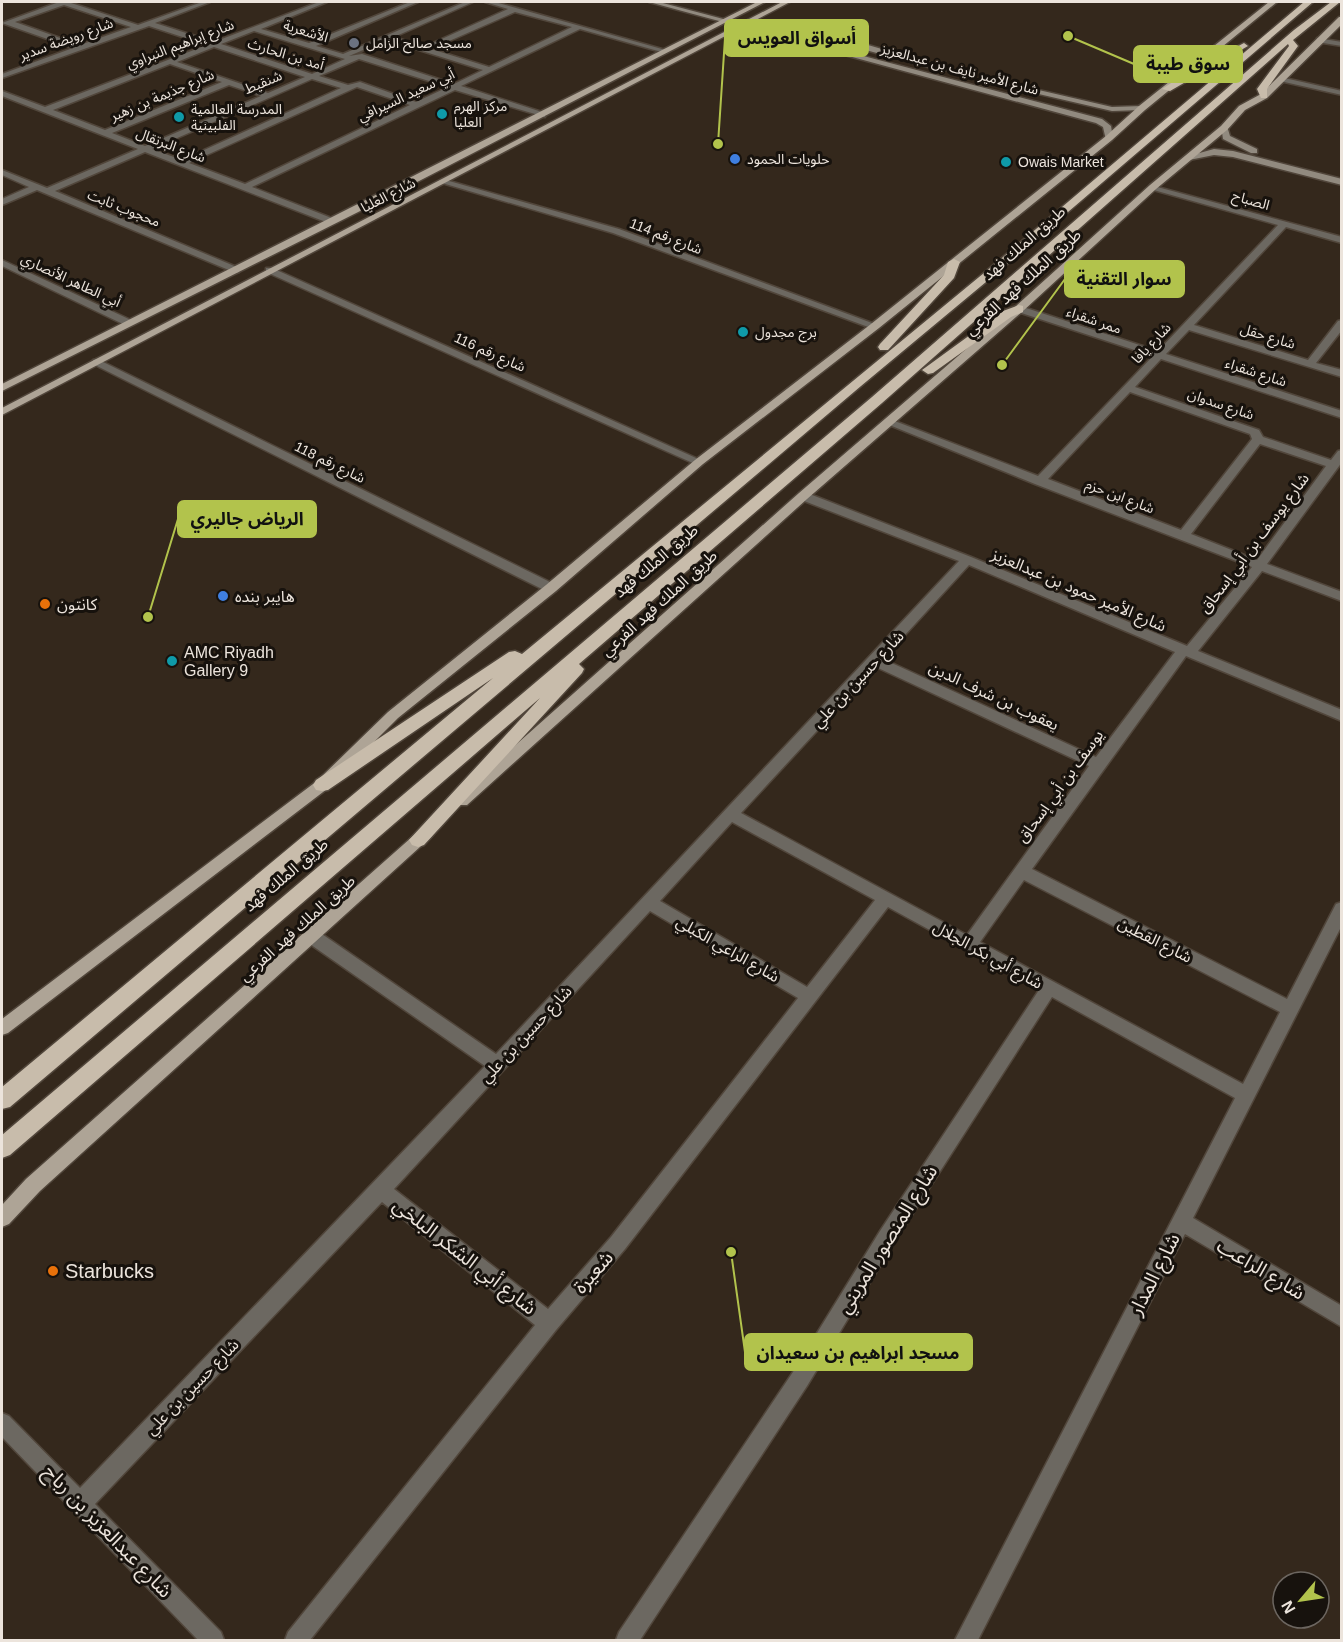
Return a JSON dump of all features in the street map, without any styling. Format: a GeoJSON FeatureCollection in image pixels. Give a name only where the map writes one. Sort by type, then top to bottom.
{"type":"FeatureCollection","features":[{"type":"Feature","properties":{"kind":"highway","name":"طريق الملك فهد"},"geometry":{"type":"LineString","coordinates":[[2,1100],[856,383],[1003,263],[1309,2]]}},
{"type":"Feature","properties":{"kind":"highway","name":"طريق الملك فهد"},"geometry":{"type":"LineString","coordinates":[[2,1148],[139,1028],[877,400],[1289,39],[1336,2]]}},
{"type":"Feature","properties":{"kind":"highway"},"geometry":{"type":"LineString","coordinates":[[1167,89],[1182,78],[1201,71],[1265,32],[1275,29]]}},
{"type":"Feature","properties":{"kind":"highway"},"geometry":{"type":"LineString","coordinates":[[1264,96],[1262,89],[1294,46],[1289,39]]}},
{"type":"Feature","properties":{"kind":"highway"},"geometry":{"type":"LineString","coordinates":[[856,383],[862,369],[950,276],[954,262]]}},
{"type":"Feature","properties":{"kind":"highway"},"geometry":{"type":"LineString","coordinates":[[877,400],[917,377],[1007,314],[1019,309]]}},
{"type":"Feature","properties":{"kind":"highway"},"geometry":{"type":"LineString","coordinates":[[322,785],[594,603]]}},
{"type":"Feature","properties":{"kind":"highway"},"geometry":{"type":"LineString","coordinates":[[418,840],[632,609]]}},
{"type":"Feature","properties":{"kind":"main road","name":"شارع العليا"},"geometry":{"type":"LineString","coordinates":[[2,388],[761,2]]}},
{"type":"Feature","properties":{"kind":"main road","name":"شارع العليا"},"geometry":{"type":"LineString","coordinates":[[2,412],[269,270],[445,181],[786,2]]}},
{"type":"Feature","properties":{"kind":"main road"},"geometry":{"type":"LineString","coordinates":[[2,1028],[322,785],[393,715],[551,588],[699,462],[875,326],[1109,138],[1142,108],[1273,2]]}},
{"type":"Feature","properties":{"kind":"main road","name":"طريق الملك فهد الفرعي"},"geometry":{"type":"LineString","coordinates":[[2,1218],[33,1185],[313,937],[418,840],[803,496],[1019,309],[1153,187],[1224,128],[1242,108],[1264,96],[1283,79],[1341,18]]}},
{"type":"Feature","properties":{"kind":"main road"},"geometry":{"type":"LineString","coordinates":[[387,194],[405,193],[408,197],[404,202]]}},
{"type":"Feature","properties":{"kind":"main road"},"geometry":{"type":"LineString","coordinates":[[2,1208],[33,1185]]}},
{"type":"Feature","properties":{"kind":"street"},"geometry":{"type":"LineString","coordinates":[[5,23],[64,2],[138,27]]}},
{"type":"Feature","properties":{"kind":"street","name":"شارع رويضة سدير"},"geometry":{"type":"LineString","coordinates":[[2,76],[207,2]]}},
{"type":"Feature","properties":{"kind":"street","name":"شارع إبراهيم النبراوي"},"geometry":{"type":"LineString","coordinates":[[45,110],[324,2]]}},
{"type":"Feature","properties":{"kind":"street"},"geometry":{"type":"LineString","coordinates":[[309,46],[415,2]]}},
{"type":"Feature","properties":{"kind":"street"},"geometry":{"type":"LineString","coordinates":[[341,56],[470,2]]}},
{"type":"Feature","properties":{"kind":"street"},"geometry":{"type":"LineString","coordinates":[[489,2],[665,51]]}},
{"type":"Feature","properties":{"kind":"street","name":"شارع الأمير نايف بن عبدالعزيز"},"geometry":{"type":"LineString","coordinates":[[653,2],[724,20],[807,33]]}},
{"type":"Feature","properties":{"kind":"street","name":"شارع الأمير نايف بن عبدالعزيز"},"geometry":{"type":"LineString","coordinates":[[684,2],[734,15],[747,22],[889,65],[1099,121],[1107,126],[1109,138]]}},
{"type":"Feature","properties":{"kind":"street"},"geometry":{"type":"LineString","coordinates":[[425,49],[515,9]]}},
{"type":"Feature","properties":{"kind":"street"},"geometry":{"type":"LineString","coordinates":[[5,23],[80,48]]}},
{"type":"Feature","properties":{"kind":"street","name":"أمد بن الحارث"},"geometry":{"type":"LineString","coordinates":[[148,23],[348,88]]}},
{"type":"Feature","properties":{"kind":"street","name":"أبي سعيد السيرافي"},"geometry":{"type":"LineString","coordinates":[[244,188],[579,27]]}},
{"type":"Feature","properties":{"kind":"street","name":"الأشعرية"},"geometry":{"type":"LineString","coordinates":[[254,29],[341,56],[355,57],[456,87],[542,115]]}},
{"type":"Feature","properties":{"kind":"street"},"geometry":{"type":"LineString","coordinates":[[386,37],[489,70]]}},
{"type":"Feature","properties":{"kind":"street"},"geometry":{"type":"LineString","coordinates":[[1320,40],[1341,44]]}},
{"type":"Feature","properties":{"kind":"street","name":"شارع الأمير نايف بن عبدالعزيز"},"geometry":{"type":"LineString","coordinates":[[854,45],[958,72]]}},
{"type":"Feature","properties":{"kind":"street"},"geometry":{"type":"LineString","coordinates":[[889,65],[873,56],[880,53],[898,56]]}},
{"type":"Feature","properties":{"kind":"street","name":"شنقيط"},"geometry":{"type":"LineString","coordinates":[[46,191],[355,57]]}},
{"type":"Feature","properties":{"kind":"street"},"geometry":{"type":"LineString","coordinates":[[171,62],[267,95]]}},
{"type":"Feature","properties":{"kind":"street"},"geometry":{"type":"LineString","coordinates":[[2,63],[20,70]]}},
{"type":"Feature","properties":{"kind":"street"},"geometry":{"type":"LineString","coordinates":[[1283,79],[1340,91]]}},
{"type":"Feature","properties":{"kind":"street","name":"شارع جذيمة بن زهير"},"geometry":{"type":"LineString","coordinates":[[105,133],[229,82]]}},
{"type":"Feature","properties":{"kind":"street","name":"شارع الأمير نايف بن عبدالعزيز"},"geometry":{"type":"LineString","coordinates":[[1003,83],[1112,109],[1142,108]]}},
{"type":"Feature","properties":{"kind":"street"},"geometry":{"type":"LineString","coordinates":[[182,163],[357,84],[417,105]]}},
{"type":"Feature","properties":{"kind":"street"},"geometry":{"type":"LineString","coordinates":[[1033,102],[1097,114],[1098,111],[1037,92]]}},
{"type":"Feature","properties":{"kind":"street","name":"شارع البرتقال"},"geometry":{"type":"LineString","coordinates":[[2,93],[331,221]]}},
{"type":"Feature","properties":{"kind":"street"},"geometry":{"type":"LineString","coordinates":[[1224,128],[1226,137],[1256,155],[1341,182]]}},
{"type":"Feature","properties":{"kind":"street"},"geometry":{"type":"LineString","coordinates":[[1189,157],[1214,152],[1256,155],[1341,173]]}},
{"type":"Feature","properties":{"kind":"street","name":"محجوب ثابت"},"geometry":{"type":"LineString","coordinates":[[2,172],[236,270]]}},
{"type":"Feature","properties":{"kind":"street","name":"شارع رقم 114"},"geometry":{"type":"LineString","coordinates":[[445,181],[616,231],[875,326]]}},
{"type":"Feature","properties":{"kind":"street"},"geometry":{"type":"LineString","coordinates":[[2,202],[36,187]]}},
{"type":"Feature","properties":{"kind":"street","name":"الصباح"},"geometry":{"type":"LineString","coordinates":[[1153,187],[1341,240]]}},
{"type":"Feature","properties":{"kind":"street","name":"شارع يافا"},"geometry":{"type":"LineString","coordinates":[[1039,482],[1284,224]]}},
{"type":"Feature","properties":{"kind":"street","name":"أبي الطاهر الأنصاري"},"geometry":{"type":"LineString","coordinates":[[2,263],[129,323]]}},
{"type":"Feature","properties":{"kind":"street","name":"شارع رقم 116"},"geometry":{"type":"LineString","coordinates":[[269,270],[699,462]]}},
{"type":"Feature","properties":{"kind":"street","name":"ممر شقراء"},"geometry":{"type":"LineString","coordinates":[[1019,309],[1161,356]]}},
{"type":"Feature","properties":{"kind":"street"},"geometry":{"type":"LineString","coordinates":[[1310,364],[1341,323]]}},
{"type":"Feature","properties":{"kind":"street","name":"شارع حقل"},"geometry":{"type":"LineString","coordinates":[[1186,326],[1341,374]]}},
{"type":"Feature","properties":{"kind":"street","name":"شارع شقراء"},"geometry":{"type":"LineString","coordinates":[[1161,356],[1341,416]]}},
{"type":"Feature","properties":{"kind":"street","name":"شارع رقم 118"},"geometry":{"type":"LineString","coordinates":[[97,362],[551,588]]}},
{"type":"Feature","properties":{"kind":"street","name":"شارع سدوان"},"geometry":{"type":"LineString","coordinates":[[1128,388],[1255,432],[1258,439],[1334,465]]}},
{"type":"Feature","properties":{"kind":"street","name":"شارع ابن حزم"},"geometry":{"type":"LineString","coordinates":[[888,422],[1341,597]]}},
{"type":"Feature","properties":{"kind":"street"},"geometry":{"type":"LineString","coordinates":[[1182,537],[1258,439]]}},
{"type":"Feature","properties":{"kind":"street","name":"شارع يوسف بن أبي إسحاق"},"geometry":{"type":"LineString","coordinates":[[1186,652],[1260,566],[1341,453]]}},
{"type":"Feature","properties":{"kind":"street","name":"شارع الأمير حمود بن عبدالعزيز"},"geometry":{"type":"LineString","coordinates":[[803,496],[967,560],[1341,716]]}},
{"type":"Feature","properties":{"kind":"street","name":"شارع حسين بن علي"},"geometry":{"type":"LineString","coordinates":[[81,1503],[381,1190],[967,560]]}},
{"type":"Feature","properties":{"kind":"street","name":"يوسف بن أبي إسحاق"},"geometry":{"type":"LineString","coordinates":[[970,944],[1098,764],[1186,652]]}},
{"type":"Feature","properties":{"kind":"street","name":"يعقوب بن شرف الدين"},"geometry":{"type":"LineString","coordinates":[[875,661],[1098,764]]}},
{"type":"Feature","properties":{"kind":"street","name":"شارع أبي بكر الجلال"},"geometry":{"type":"LineString","coordinates":[[732,815],[1245,1094]]}},
{"type":"Feature","properties":{"kind":"street","name":"شارع القطين"},"geometry":{"type":"LineString","coordinates":[[1021,871],[1289,1008]]}},
{"type":"Feature","properties":{"kind":"street","name":"شعيرة"},"geometry":{"type":"LineString","coordinates":[[296,1641],[549,1323],[618,1243],[885,899]]}},
{"type":"Feature","properties":{"kind":"street","name":"شارع الراعي الكبلي"},"geometry":{"type":"LineString","coordinates":[[648,902],[809,996]]}},
{"type":"Feature","properties":{"kind":"street","name":"شارع المدار"},"geometry":{"type":"LineString","coordinates":[[966,1641],[1341,908]]}},
{"type":"Feature","properties":{"kind":"street"},"geometry":{"type":"LineString","coordinates":[[313,937],[498,1065]]}},
{"type":"Feature","properties":{"kind":"street","name":"شارع المنصور المريني"},"geometry":{"type":"LineString","coordinates":[[627,1641],[800,1379],[887,1238],[1049,988]]}},
{"type":"Feature","properties":{"kind":"street","name":"شارع أبي الشكر البلخي"},"geometry":{"type":"LineString","coordinates":[[381,1190],[549,1323]]}},
{"type":"Feature","properties":{"kind":"street","name":"شارع الراعب"},"geometry":{"type":"LineString","coordinates":[[1181,1221],[1341,1317]]}},
{"type":"Feature","properties":{"kind":"street","name":"شارع عبدالعزيز بن رباح"},"geometry":{"type":"LineString","coordinates":[[2,1423],[213,1641]]}},
{"type":"Feature","properties":{"kind":"place","name":"سوق طيبة"},"geometry":{"type":"Point","coordinates":[1068,36]}},
{"type":"Feature","properties":{"kind":"place","name":"مسجد صالح الزامل"},"geometry":{"type":"Point","coordinates":[354,43]}},
{"type":"Feature","properties":{"kind":"place","name":"مركز الهرم العليا"},"geometry":{"type":"Point","coordinates":[442,114]}},
{"type":"Feature","properties":{"kind":"place","name":"المدرسة العالمية الفلبينية"},"geometry":{"type":"Point","coordinates":[179,117]}},
{"type":"Feature","properties":{"kind":"place","name":"أسواق العويس"},"geometry":{"type":"Point","coordinates":[718,144]}},
{"type":"Feature","properties":{"kind":"place","name":"حلويات الحمود"},"geometry":{"type":"Point","coordinates":[735,159]}},
{"type":"Feature","properties":{"kind":"place","name":"Owais Market"},"geometry":{"type":"Point","coordinates":[1006,162]}},
{"type":"Feature","properties":{"kind":"place","name":"برج مجدول"},"geometry":{"type":"Point","coordinates":[743,332]}},
{"type":"Feature","properties":{"kind":"place","name":"سوار التقنية"},"geometry":{"type":"Point","coordinates":[1002,365]}},
{"type":"Feature","properties":{"kind":"place","name":"هايبر بنده"},"geometry":{"type":"Point","coordinates":[223,596]}},
{"type":"Feature","properties":{"kind":"place","name":"كانتون"},"geometry":{"type":"Point","coordinates":[45,604]}},
{"type":"Feature","properties":{"kind":"place","name":"الرياض جاليري"},"geometry":{"type":"Point","coordinates":[148,617]}},
{"type":"Feature","properties":{"kind":"place","name":"AMC Riyadh Gallery 9"},"geometry":{"type":"Point","coordinates":[172,661]}},
{"type":"Feature","properties":{"kind":"place","name":"مسجد ابراهيم بن سعيدان"},"geometry":{"type":"Point","coordinates":[731,1252]}},
{"type":"Feature","properties":{"kind":"place","name":"Starbucks"},"geometry":{"type":"Point","coordinates":[53,1271]}}]}
